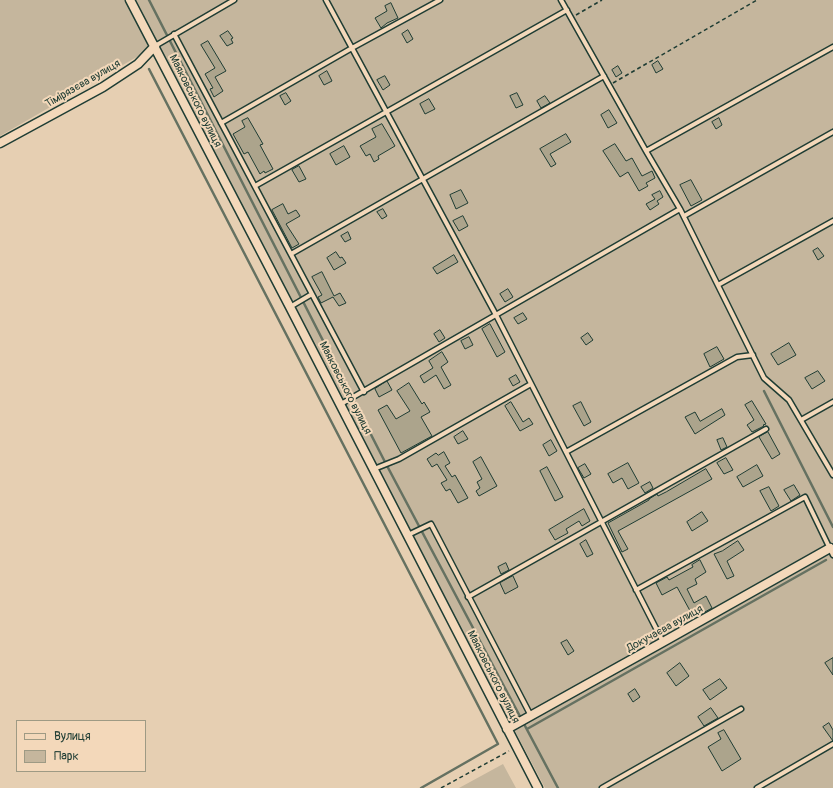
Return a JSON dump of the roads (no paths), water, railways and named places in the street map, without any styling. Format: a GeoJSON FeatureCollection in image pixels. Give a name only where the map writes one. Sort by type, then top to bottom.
{"type":"FeatureCollection","features":[{"type":"Feature","properties":{"kind":"street","name":"Маяковського вулиця"},"geometry":{"type":"LineString","coordinates":[[130,0],[374,469],[411,533],[507,729],[538,788]]}},
{"type":"Feature","properties":{"kind":"street","name":"Тімірязєва вулиця"},"geometry":{"type":"LineString","coordinates":[[0,143],[103,87],[138,64],[155,46]]}},
{"type":"Feature","properties":{"kind":"street","name":"Докучаєва вулиця"},"geometry":{"type":"LineString","coordinates":[[507,729],[832,550]]}},
{"type":"Feature","properties":{"kind":"lane","name":"Тімірязєва вулиця"},"geometry":{"type":"LineString","coordinates":[[155,46],[234,0]]}},
{"type":"Feature","properties":{"kind":"lane"},"geometry":{"type":"LineString","coordinates":[[326,0],[496,315],[663,642]]}},
{"type":"Feature","properties":{"kind":"lane"},"geometry":{"type":"LineString","coordinates":[[221,123],[352,48],[440,0]]}},
{"type":"Feature","properties":{"kind":"lane"},"geometry":{"type":"LineString","coordinates":[[561,0],[684,216],[764,378],[789,400],[833,475]]}},
{"type":"Feature","properties":{"kind":"lane"},"geometry":{"type":"LineString","coordinates":[[255,186],[567,10]]}},
{"type":"Feature","properties":{"kind":"lane"},"geometry":{"type":"LineString","coordinates":[[174,34],[364,392]]}},
{"type":"Feature","properties":{"kind":"lane"},"geometry":{"type":"LineString","coordinates":[[646,151],[833,47]]}},
{"type":"Feature","properties":{"kind":"lane"},"geometry":{"type":"LineString","coordinates":[[291,254],[604,76]]}},
{"type":"Feature","properties":{"kind":"lane"},"geometry":{"type":"LineString","coordinates":[[684,216],[833,132]]}},
{"type":"Feature","properties":{"kind":"lane"},"geometry":{"type":"LineString","coordinates":[[341,404],[680,209]]}},
{"type":"Feature","properties":{"kind":"lane"},"geometry":{"type":"LineString","coordinates":[[718,285],[833,221]]}},
{"type":"Feature","properties":{"kind":"lane"},"geometry":{"type":"LineString","coordinates":[[290,307],[312,294]]}},
{"type":"Feature","properties":{"kind":"lane"},"geometry":{"type":"LineString","coordinates":[[566,452],[737,357],[753,355]]}},
{"type":"Feature","properties":{"kind":"lane"},"geometry":{"type":"LineString","coordinates":[[374,469],[399,459],[531,384]]}},
{"type":"Feature","properties":{"kind":"lane"},"geometry":{"type":"LineString","coordinates":[[801,420],[833,402]]}},
{"type":"Feature","properties":{"kind":"lane"},"geometry":{"type":"LineString","coordinates":[[468,597],[766,429]]}},
{"type":"Feature","properties":{"kind":"lane"},"geometry":{"type":"LineString","coordinates":[[636,590],[805,497],[832,550]]}},
{"type":"Feature","properties":{"kind":"lane"},"geometry":{"type":"LineString","coordinates":[[411,533],[431,524],[529,717]]}},
{"type":"Feature","properties":{"kind":"lane"},"geometry":{"type":"LineString","coordinates":[[602,788],[741,709]]}},
{"type":"Feature","properties":{"kind":"lane"},"geometry":{"type":"LineString","coordinates":[[757,788],[833,744]]}},
{"type":"Feature","properties":{"kind":"waterway"},"geometry":{"type":"LineString","coordinates":[[149,0],[385,462],[558,788]]}},
{"type":"Feature","properties":{"kind":"waterway"},"geometry":{"type":"LineString","coordinates":[[149,69],[498,744],[421,788]]}},
{"type":"Feature","properties":{"kind":"waterway"},"geometry":{"type":"LineString","coordinates":[[764,391],[833,527]]}},
{"type":"Feature","properties":{"kind":"waterway"},"geometry":{"type":"LineString","coordinates":[[527,729],[826,560]]}}]}
